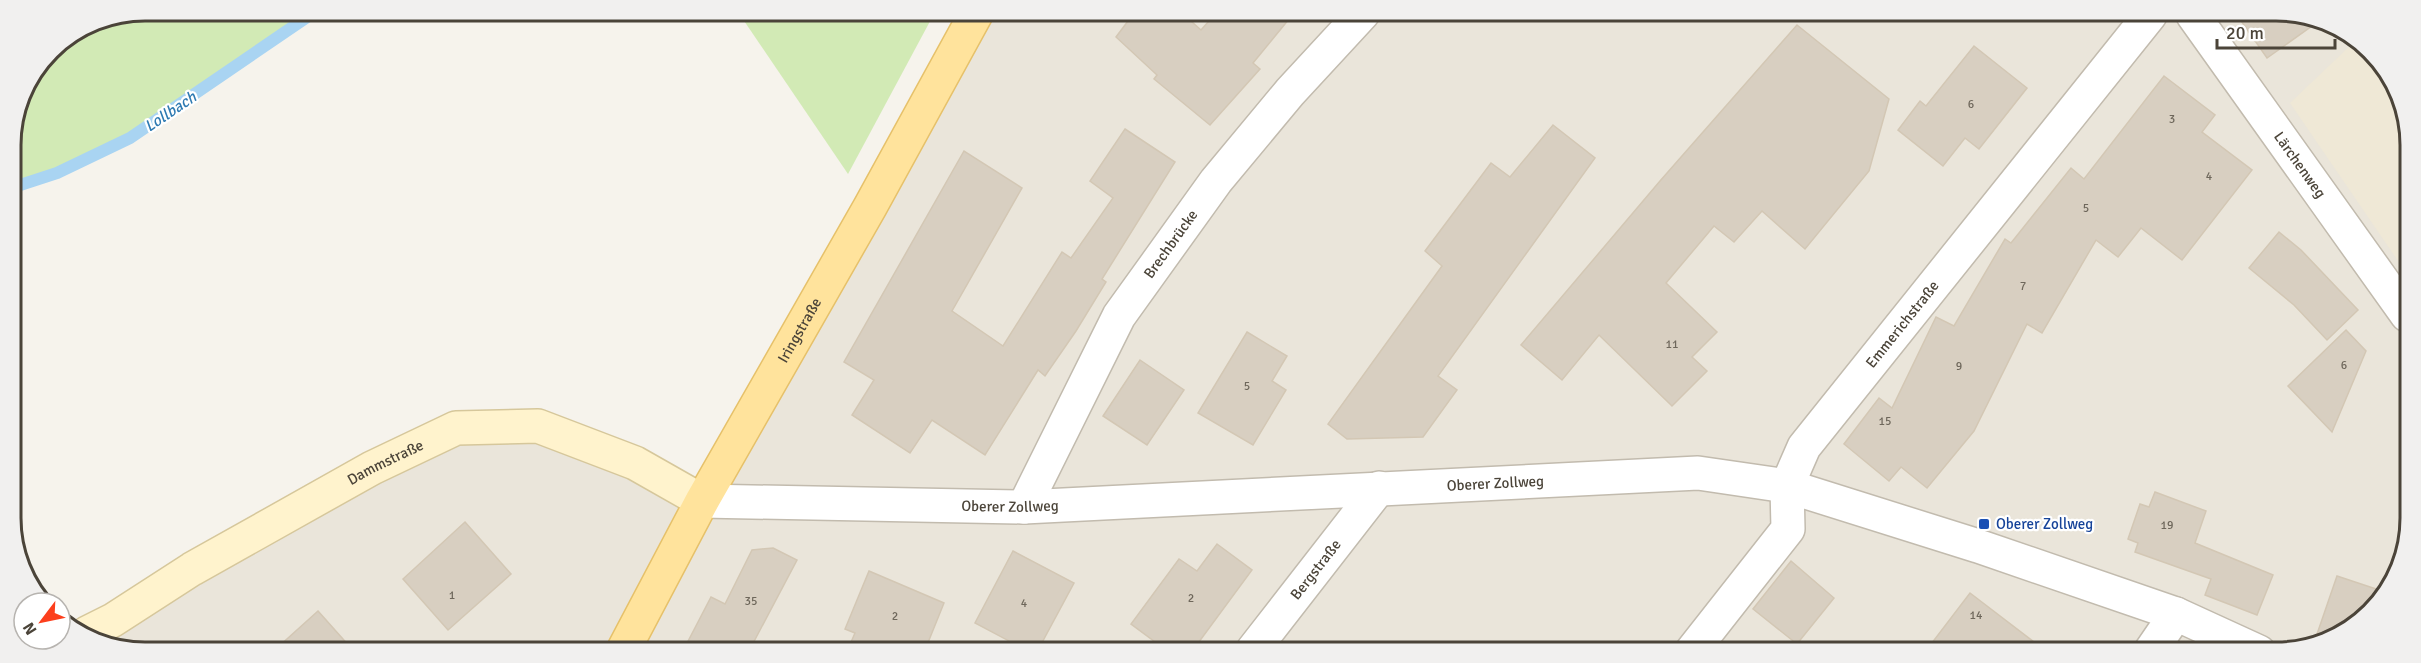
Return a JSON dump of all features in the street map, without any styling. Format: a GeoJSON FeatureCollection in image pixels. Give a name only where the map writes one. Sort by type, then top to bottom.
{"type":"FeatureCollection","features":[{"type":"Feature","properties":{"kind":"main road","name":"Iringstraße"},"geometry":{"type":"LineString","coordinates":[[628,642],[702,501],[864,217],[972,21]]}},
{"type":"Feature","properties":{"kind":"street","name":"Brechbrücke"},"geometry":{"type":"LineString","coordinates":[[1024,507],[1119,316],[1216,181],[1290,92],[1356,21]]}},
{"type":"Feature","properties":{"kind":"street","name":"Emmerichstraße"},"geometry":{"type":"LineString","coordinates":[[1699,642],[1788,529],[1787,486],[1804,447],[2145,21]]}},
{"type":"Feature","properties":{"kind":"street","name":"Lärchenweg"},"geometry":{"type":"LineString","coordinates":[[2197,21],[2400,305]]}},
{"type":"Feature","properties":{"kind":"street","name":"Dammstraße"},"geometry":{"type":"LineString","coordinates":[[92,630],[113,620],[192,569],[362,473],[456,428],[538,426],[635,463],[702,501]]}},
{"type":"Feature","properties":{"kind":"street","name":"Oberer Zollweg"},"geometry":{"type":"LineString","coordinates":[[702,501],[1024,507],[1698,473],[1787,486],[1978,546],[2176,614],[2237,642]]}},
{"type":"Feature","properties":{"kind":"street","name":"Bergstraße"},"geometry":{"type":"LineString","coordinates":[[1259,642],[1379,489]]}},
{"type":"Feature","properties":{"kind":"street"},"geometry":{"type":"LineString","coordinates":[[2157,642],[2176,614]]}},
{"type":"Feature","properties":{"kind":"shaded area"},"geometry":{"type":"Polygon","coordinates":[[[975,21],[2292,22],[2323,30],[2358,52],[2379,76],[2387,90],[2398,121],[2400,137],[2400,518],[2396,550],[2379,587],[2358,611],[2323,633],[2300,640],[2284,642],[145,642],[113,638],[92,630],[456,428],[538,426],[703,501],[975,21]]]}},
{"type":"Feature","properties":{"kind":"shaded area"},"geometry":{"type":"Polygon","coordinates":[[[2350,46],[2369,63],[2379,76],[2393,105],[2400,137],[2400,264],[2290,103],[2350,46]]]}},
{"type":"Feature","properties":{"kind":"green space"},"geometry":{"type":"Polygon","coordinates":[[[301,21],[130,138],[57,173],[21,185],[22,129],[28,105],[42,76],[63,52],[76,42],[98,30],[129,22],[301,21]]]}},
{"type":"Feature","properties":{"kind":"green space"},"geometry":{"type":"Polygon","coordinates":[[[744,21],[930,21],[848,174],[744,21]]]}},
{"type":"Feature","properties":{"kind":"building"},"geometry":{"type":"Polygon","coordinates":[[[1128,21],[1191,21],[1201,30],[1209,21],[1287,21],[1253,63],[1260,69],[1210,125],[1154,79],[1157,75],[1116,37],[1128,21]]]}},
{"type":"Feature","properties":{"kind":"building"},"geometry":{"type":"Polygon","coordinates":[[[2241,21],[2292,22],[2312,26],[2267,58],[2241,21]]]}},
{"type":"Feature","properties":{"kind":"building"},"geometry":{"type":"Polygon","coordinates":[[[1797,25],[1889,99],[1869,171],[1805,249],[1762,211],[1734,242],[1714,226],[1666,283],[1717,332],[1692,357],[1707,371],[1672,406],[1599,335],[1562,380],[1521,345],[1660,181],[1797,25]]]}},
{"type":"Feature","properties":{"kind":"building"},"geometry":{"type":"Polygon","coordinates":[[[1974,46],[2027,88],[1979,149],[1965,138],[1943,166],[1898,130],[1920,101],[1926,106],[1974,46]]]}},
{"type":"Feature","properties":{"kind":"building"},"geometry":{"type":"Polygon","coordinates":[[[2164,76],[2215,115],[2202,132],[2252,170],[2182,260],[2141,228],[2118,257],[2096,240],[2042,333],[2027,324],[1974,431],[1927,488],[1901,467],[1889,481],[1844,444],[1879,398],[1892,408],[1936,317],[1954,326],[2005,239],[2011,243],[2071,168],[2084,179],[2164,76]]]}},
{"type":"Feature","properties":{"kind":"building"},"geometry":{"type":"Polygon","coordinates":[[[1553,125],[1595,158],[1438,376],[1457,390],[1423,437],[1347,439],[1328,424],[1442,266],[1425,251],[1491,163],[1510,177],[1553,125]]]}},
{"type":"Feature","properties":{"kind":"building"},"geometry":{"type":"Polygon","coordinates":[[[1125,129],[1175,162],[1102,279],[1106,282],[1076,331],[1045,376],[1038,370],[985,455],[932,420],[910,453],[852,415],[874,380],[844,362],[964,151],[1022,188],[952,311],[1003,346],[1062,252],[1071,258],[1113,198],[1090,181],[1125,129]]]}},
{"type":"Feature","properties":{"kind":"building"},"geometry":{"type":"Polygon","coordinates":[[[2279,232],[2301,250],[2358,310],[2327,340],[2294,305],[2249,268],[2279,232]]]}},
{"type":"Feature","properties":{"kind":"building"},"geometry":{"type":"Polygon","coordinates":[[[2346,330],[2366,351],[2332,432],[2288,386],[2346,330]]]}},
{"type":"Feature","properties":{"kind":"building"},"geometry":{"type":"Polygon","coordinates":[[[1247,332],[1287,356],[1272,381],[1286,390],[1253,445],[1198,413],[1247,332]]]}},
{"type":"Feature","properties":{"kind":"building"},"geometry":{"type":"Polygon","coordinates":[[[1140,360],[1184,390],[1147,445],[1103,416],[1140,360]]]}},
{"type":"Feature","properties":{"kind":"building"},"geometry":{"type":"Polygon","coordinates":[[[2155,492],[2206,511],[2195,543],[2273,575],[2257,615],[2205,595],[2211,579],[2135,552],[2138,543],[2128,539],[2140,504],[2149,507],[2155,492]]]}},
{"type":"Feature","properties":{"kind":"building"},"geometry":{"type":"Polygon","coordinates":[[[465,522],[511,574],[448,630],[403,579],[465,522]]]}},
{"type":"Feature","properties":{"kind":"building"},"geometry":{"type":"Polygon","coordinates":[[[1217,544],[1252,570],[1199,642],[1155,642],[1131,624],[1179,559],[1197,571],[1217,544]]]}},
{"type":"Feature","properties":{"kind":"building"},"geometry":{"type":"Polygon","coordinates":[[[773,548],[797,560],[754,642],[688,642],[711,597],[725,604],[752,550],[773,548]]]}},
{"type":"Feature","properties":{"kind":"building"},"geometry":{"type":"Polygon","coordinates":[[[1013,551],[1074,583],[1042,642],[1011,642],[975,623],[1013,551]]]}},
{"type":"Feature","properties":{"kind":"building"},"geometry":{"type":"Polygon","coordinates":[[[1791,561],[1834,598],[1799,642],[1794,642],[1753,609],[1791,561]]]}},
{"type":"Feature","properties":{"kind":"building"},"geometry":{"type":"Polygon","coordinates":[[[869,571],[944,603],[928,642],[851,642],[855,633],[845,629],[869,571]]]}},
{"type":"Feature","properties":{"kind":"building"},"geometry":{"type":"Polygon","coordinates":[[[2337,576],[2377,589],[2358,611],[2345,621],[2317,635],[2337,576]]]}},
{"type":"Feature","properties":{"kind":"building"},"geometry":{"type":"Polygon","coordinates":[[[1970,593],[2034,642],[1933,642],[1970,593]]]}},
{"type":"Feature","properties":{"kind":"building"},"geometry":{"type":"Polygon","coordinates":[[[318,611],[346,642],[284,642],[318,611]]]}},
{"type":"Feature","properties":{"kind":"waterway","name":"Lollbach"},"geometry":{"type":"LineString","coordinates":[[21,185],[57,173],[130,138],[301,21]]}},
{"type":"Feature","properties":{"kind":"place","name":"Oberer Zollweg"},"geometry":{"type":"Point","coordinates":[1984,524]}}]}
